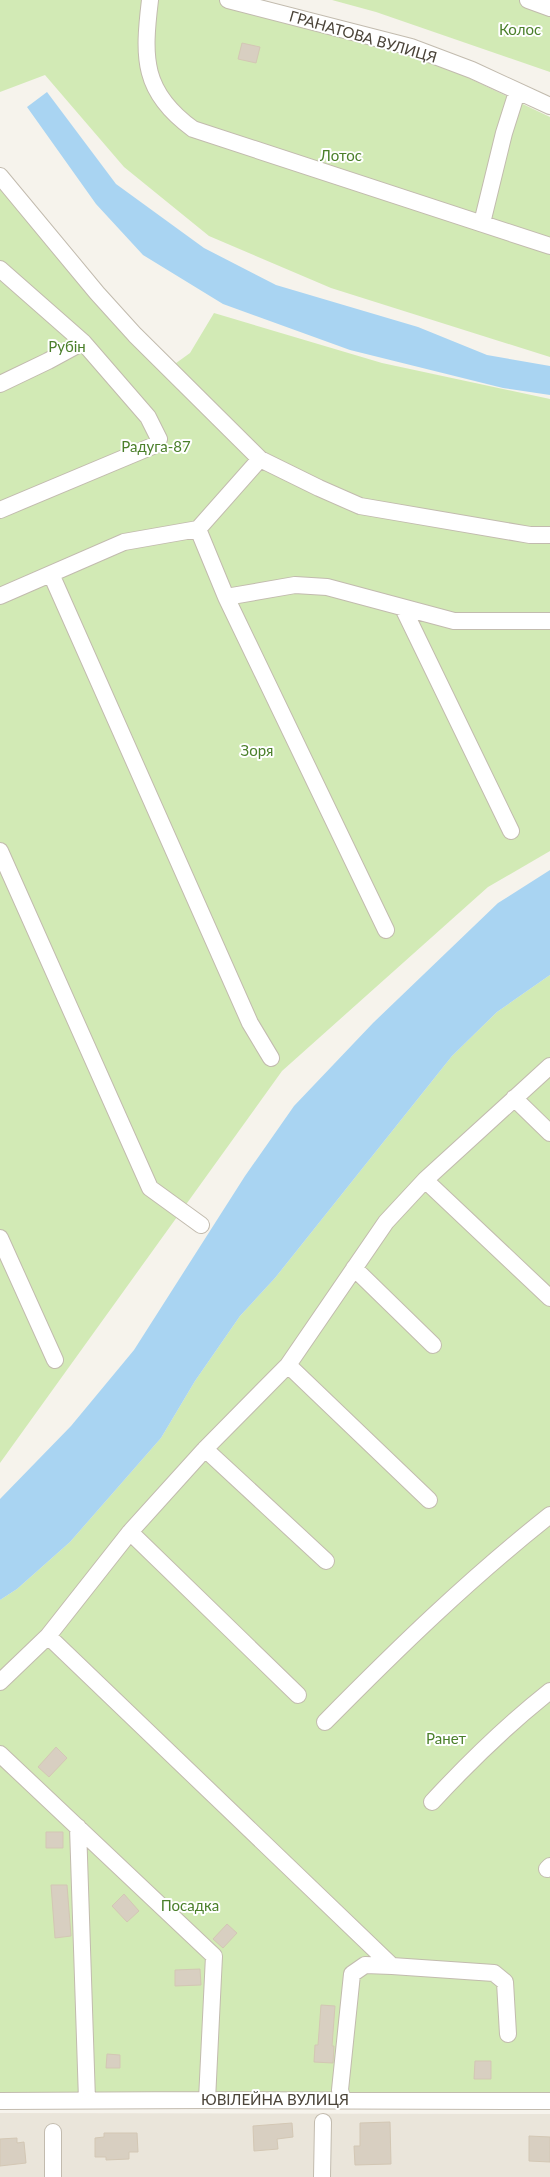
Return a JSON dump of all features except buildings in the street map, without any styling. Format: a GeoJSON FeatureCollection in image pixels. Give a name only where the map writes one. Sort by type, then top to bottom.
{"type":"FeatureCollection","features":[{"type":"Feature","properties":{"kind":"street"},"geometry":{"type":"LineString","coordinates":[[150,0],[145,51],[149,72],[161,97],[173,114],[193,129],[550,246]]}},
{"type":"Feature","properties":{"kind":"street","name":"ГРАНАТОВА ВУЛИЦЯ"},"geometry":{"type":"LineString","coordinates":[[228,0],[410,47],[472,70],[550,106]]}},
{"type":"Feature","properties":{"kind":"street"},"geometry":{"type":"LineString","coordinates":[[528,0],[550,8]]}},
{"type":"Feature","properties":{"kind":"street"},"geometry":{"type":"LineString","coordinates":[[482,224],[504,133],[517,92]]}},
{"type":"Feature","properties":{"kind":"street"},"geometry":{"type":"LineString","coordinates":[[0,176],[97,293],[136,336],[260,459],[360,506],[530,534],[550,535]]}},
{"type":"Feature","properties":{"kind":"street"},"geometry":{"type":"LineString","coordinates":[[0,269],[83,342],[148,417],[159,439],[155,445],[0,510]]}},
{"type":"Feature","properties":{"kind":"street"},"geometry":{"type":"LineString","coordinates":[[0,384],[83,342]]}},
{"type":"Feature","properties":{"kind":"street"},"geometry":{"type":"LineString","coordinates":[[0,596],[124,542],[198,529],[260,459]]}},
{"type":"Feature","properties":{"kind":"street"},"geometry":{"type":"LineString","coordinates":[[198,529],[226,597],[386,930]]}},
{"type":"Feature","properties":{"kind":"street"},"geometry":{"type":"LineString","coordinates":[[51,574],[250,1023],[271,1058]]}},
{"type":"Feature","properties":{"kind":"street"},"geometry":{"type":"LineString","coordinates":[[226,597],[295,585],[327,587],[454,621],[550,621]]}},
{"type":"Feature","properties":{"kind":"street"},"geometry":{"type":"LineString","coordinates":[[403,608],[511,831]]}},
{"type":"Feature","properties":{"kind":"street"},"geometry":{"type":"LineString","coordinates":[[0,851],[150,1188],[201,1224]]}},
{"type":"Feature","properties":{"kind":"street"},"geometry":{"type":"LineString","coordinates":[[0,1682],[48,1636],[130,1532],[205,1449],[288,1365],[386,1222],[426,1180],[550,1066]]}},
{"type":"Feature","properties":{"kind":"street"},"geometry":{"type":"LineString","coordinates":[[514,1098],[550,1133]]}},
{"type":"Feature","properties":{"kind":"street"},"geometry":{"type":"LineString","coordinates":[[426,1180],[550,1298]]}},
{"type":"Feature","properties":{"kind":"street"},"geometry":{"type":"LineString","coordinates":[[0,1238],[55,1360]]}},
{"type":"Feature","properties":{"kind":"street"},"geometry":{"type":"LineString","coordinates":[[354,1268],[433,1345]]}},
{"type":"Feature","properties":{"kind":"street"},"geometry":{"type":"LineString","coordinates":[[288,1365],[429,1500]]}},
{"type":"Feature","properties":{"kind":"street"},"geometry":{"type":"LineString","coordinates":[[205,1449],[326,1561]]}},
{"type":"Feature","properties":{"kind":"street"},"geometry":{"type":"LineString","coordinates":[[325,1722],[410,1636],[494,1559],[550,1515]]}},
{"type":"Feature","properties":{"kind":"street"},"geometry":{"type":"LineString","coordinates":[[130,1532],[298,1695]]}},
{"type":"Feature","properties":{"kind":"street"},"geometry":{"type":"LineString","coordinates":[[48,1636],[392,1966]]}},
{"type":"Feature","properties":{"kind":"street"},"geometry":{"type":"LineString","coordinates":[[432,1802],[457,1774],[512,1721],[550,1691]]}},
{"type":"Feature","properties":{"kind":"street"},"geometry":{"type":"LineString","coordinates":[[0,1754],[214,1956],[207,2100]]}},
{"type":"Feature","properties":{"kind":"street"},"geometry":{"type":"LineString","coordinates":[[78,1827],[87,2100]]}},
{"type":"Feature","properties":{"kind":"street"},"geometry":{"type":"LineString","coordinates":[[343,2100],[340,2090],[352,1974],[365,1965],[494,1973],[505,1982],[508,2034]]}},
{"type":"Feature","properties":{"kind":"street","name":"ЮВІЛЕЙНА ВУЛИЦЯ"},"geometry":{"type":"LineString","coordinates":[[0,2101],[550,2101]]}},
{"type":"Feature","properties":{"kind":"street"},"geometry":{"type":"LineString","coordinates":[[322,2177],[323,2122]]}},
{"type":"Feature","properties":{"kind":"street"},"geometry":{"type":"LineString","coordinates":[[53,2132],[53,2177]]}},
{"type":"Feature","properties":{"kind":"shaded area"},"geometry":{"type":"Polygon","coordinates":[[[0,2113],[550,2114],[550,2177],[0,2177],[0,2113]]]}},
{"type":"Feature","properties":{"kind":"green space","name":"Лотос"},"geometry":{"type":"Polygon","coordinates":[[[0,0],[245,0],[385,38],[550,117],[550,357],[331,288],[209,236],[124,167],[45,75],[0,92],[0,0]]]}},
{"type":"Feature","properties":{"kind":"green space","name":"Колос"},"geometry":{"type":"Polygon","coordinates":[[[332,0],[550,0],[550,72],[376,12],[332,0]]]}},
{"type":"Feature","properties":{"kind":"green space","name":"Зоря"},"geometry":{"type":"Polygon","coordinates":[[[0,169],[172,366],[190,353],[214,313],[382,363],[550,399],[550,851],[488,887],[282,1071],[0,1463],[0,169]]]}},
{"type":"Feature","properties":{"kind":"green space","name":"Посадка"},"geometry":{"type":"Polygon","coordinates":[[[550,975],[550,2093],[0,2096],[0,1600],[17,1589],[70,1542],[161,1438],[195,1381],[240,1316],[275,1278],[452,1056],[497,1012],[550,975]]]}},
{"type":"Feature","properties":{"kind":"water"},"geometry":{"type":"Polygon","coordinates":[[[47,92],[116,184],[204,248],[276,285],[418,327],[487,355],[550,366],[550,395],[503,388],[350,350],[223,304],[143,255],[96,204],[27,107],[47,92]]]}},
{"type":"Feature","properties":{"kind":"water"},"geometry":{"type":"Polygon","coordinates":[[[550,870],[550,975],[497,1012],[452,1056],[275,1278],[240,1316],[195,1381],[161,1438],[70,1542],[17,1589],[0,1600],[0,1499],[71,1426],[134,1350],[245,1176],[294,1106],[373,1023],[498,903],[550,870]]]}},
{"type":"Feature","properties":{"kind":"park label","name":"Рубін"},"geometry":{"type":"Point","coordinates":[67,347]}},
{"type":"Feature","properties":{"kind":"park label","name":"Радуга-87"},"geometry":{"type":"Point","coordinates":[156,447]}},
{"type":"Feature","properties":{"kind":"park label","name":"Ранет"},"geometry":{"type":"Point","coordinates":[446,1739]}}]}
